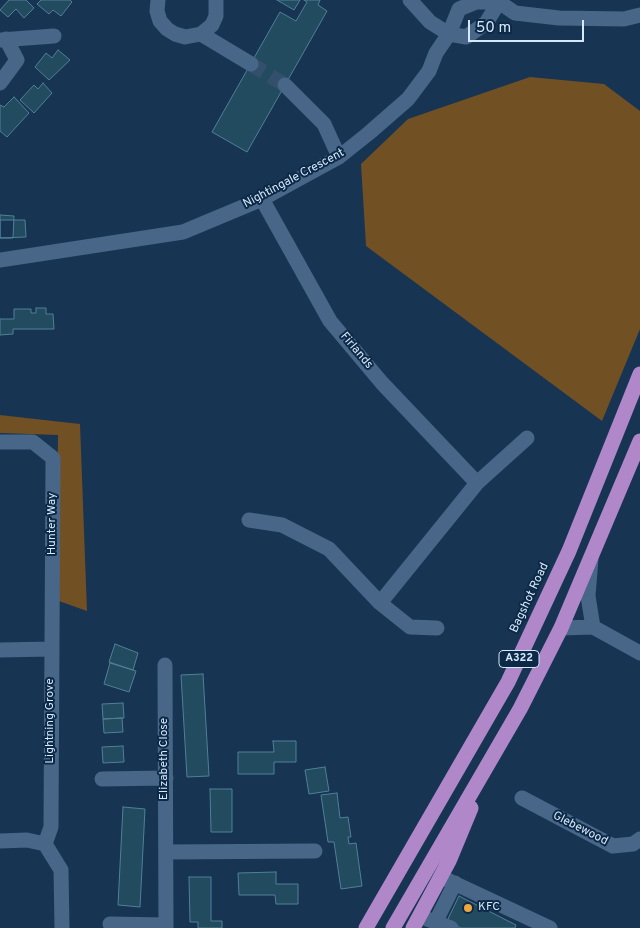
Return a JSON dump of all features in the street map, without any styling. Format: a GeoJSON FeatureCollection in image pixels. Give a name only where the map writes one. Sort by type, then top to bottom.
{"type":"FeatureCollection","features":[{"type":"Feature","properties":{"kind":"highway","name":"Bagshot Road"},"geometry":{"type":"LineString","coordinates":[[366,928],[508,682],[569,551],[640,374]]}},
{"type":"Feature","properties":{"kind":"highway","name":"A322"},"geometry":{"type":"LineString","coordinates":[[393,928],[520,709],[561,628],[640,441]]}},
{"type":"Feature","properties":{"kind":"highway"},"geometry":{"type":"LineString","coordinates":[[416,922],[448,880],[464,827],[484,774]]}},
{"type":"Feature","properties":{"kind":"street"},"geometry":{"type":"LineString","coordinates":[[158,0],[157,11],[160,21],[166,29],[185,37],[201,34],[212,25],[216,16],[216,0]]}},
{"type":"Feature","properties":{"kind":"street"},"geometry":{"type":"LineString","coordinates":[[410,0],[430,22],[449,34],[466,37],[486,24],[498,1],[515,13],[532,16],[624,18],[640,15]]}},
{"type":"Feature","properties":{"kind":"street","name":"Nightingale Crescent"},"geometry":{"type":"LineString","coordinates":[[0,260],[183,232],[262,199],[339,157],[369,133],[408,99],[429,71],[436,53],[449,34],[459,10],[476,2],[498,1]]}},
{"type":"Feature","properties":{"kind":"street"},"geometry":{"type":"LineString","coordinates":[[624,18],[640,26]]}},
{"type":"Feature","properties":{"kind":"street"},"geometry":{"type":"LineString","coordinates":[[201,34],[251,64]]}},
{"type":"Feature","properties":{"kind":"street"},"geometry":{"type":"LineString","coordinates":[[3,39],[54,36]]}},
{"type":"Feature","properties":{"kind":"street"},"geometry":{"type":"LineString","coordinates":[[0,83],[17,60],[3,39]]}},
{"type":"Feature","properties":{"kind":"street"},"geometry":{"type":"LineString","coordinates":[[285,84],[324,124],[339,157]]}},
{"type":"Feature","properties":{"kind":"street","name":"Firlands"},"geometry":{"type":"LineString","coordinates":[[262,199],[330,321],[382,383],[477,483]]}},
{"type":"Feature","properties":{"kind":"street"},"geometry":{"type":"LineString","coordinates":[[380,603],[477,483],[527,438]]}},
{"type":"Feature","properties":{"kind":"street","name":"Hunter Way"},"geometry":{"type":"LineString","coordinates":[[0,442],[33,442],[53,458],[52,649]]}},
{"type":"Feature","properties":{"kind":"street"},"geometry":{"type":"LineString","coordinates":[[249,520],[282,525],[329,549],[380,603],[410,627],[437,628]]}},
{"type":"Feature","properties":{"kind":"street"},"geometry":{"type":"LineString","coordinates":[[591,558],[588,596],[593,627]]}},
{"type":"Feature","properties":{"kind":"street"},"geometry":{"type":"LineString","coordinates":[[561,628],[593,627],[640,654]]}},
{"type":"Feature","properties":{"kind":"street"},"geometry":{"type":"LineString","coordinates":[[0,650],[52,649]]}},
{"type":"Feature","properties":{"kind":"street","name":"Lightning Grove"},"geometry":{"type":"LineString","coordinates":[[45,844],[51,827],[52,649]]}},
{"type":"Feature","properties":{"kind":"street","name":"Elizabeth Close"},"geometry":{"type":"LineString","coordinates":[[165,665],[165,926]]}},
{"type":"Feature","properties":{"kind":"street"},"geometry":{"type":"LineString","coordinates":[[102,779],[166,778]]}},
{"type":"Feature","properties":{"kind":"street","name":"Glebewood"},"geometry":{"type":"LineString","coordinates":[[522,798],[613,846],[633,844],[640,839]]}},
{"type":"Feature","properties":{"kind":"street"},"geometry":{"type":"LineString","coordinates":[[0,841],[26,840],[45,844],[61,870],[62,928]]}},
{"type":"Feature","properties":{"kind":"street"},"geometry":{"type":"LineString","coordinates":[[166,852],[315,851]]}},
{"type":"Feature","properties":{"kind":"street"},"geometry":{"type":"LineString","coordinates":[[436,921],[448,880],[550,928]]}},
{"type":"Feature","properties":{"kind":"street"},"geometry":{"type":"LineString","coordinates":[[416,922],[436,921],[451,928]]}},
{"type":"Feature","properties":{"kind":"street"},"geometry":{"type":"LineString","coordinates":[[110,924],[165,926]]}},
{"type":"Feature","properties":{"kind":"shaded area"},"geometry":{"type":"Polygon","coordinates":[[[530,77],[604,84],[640,111],[640,329],[602,421],[366,246],[361,164],[408,119],[530,77]]]}},
{"type":"Feature","properties":{"kind":"shaded area"},"geometry":{"type":"Polygon","coordinates":[[[0,415],[80,424],[87,611],[56,600],[58,435],[0,433],[0,415]]]}},
{"type":"Feature","properties":{"kind":"building"},"geometry":{"type":"Polygon","coordinates":[[[9,0],[26,0],[34,8],[24,18],[16,9],[8,17],[0,10],[9,0]]]}},
{"type":"Feature","properties":{"kind":"building"},"geometry":{"type":"Polygon","coordinates":[[[41,0],[70,0],[72,2],[61,16],[53,10],[49,14],[37,4],[41,0]]]}},
{"type":"Feature","properties":{"kind":"building"},"geometry":{"type":"Polygon","coordinates":[[[277,0],[300,0],[294,10],[277,0]]]}},
{"type":"Feature","properties":{"kind":"building"},"geometry":{"type":"Polygon","coordinates":[[[304,0],[320,0],[318,5],[327,11],[247,152],[212,132],[280,12],[296,21],[307,2],[304,0]]]}},
{"type":"Feature","properties":{"kind":"building"},"geometry":{"type":"Polygon","coordinates":[[[58,50],[70,60],[49,80],[35,67],[46,53],[52,58],[58,50]]]}},
{"type":"Feature","properties":{"kind":"building"},"geometry":{"type":"Polygon","coordinates":[[[43,83],[52,93],[34,113],[20,100],[34,85],[38,89],[43,83]]]}},
{"type":"Feature","properties":{"kind":"building"},"geometry":{"type":"Polygon","coordinates":[[[14,97],[29,113],[7,137],[0,131],[0,105],[4,107],[14,97]]]}},
{"type":"Feature","properties":{"kind":"building"},"geometry":{"type":"Polygon","coordinates":[[[0,215],[14,216],[13,238],[0,238],[0,215]]]}},
{"type":"Feature","properties":{"kind":"building"},"geometry":{"type":"Polygon","coordinates":[[[0,220],[25,220],[26,237],[0,238],[0,220]]]}},
{"type":"Feature","properties":{"kind":"building"},"geometry":{"type":"Polygon","coordinates":[[[36,308],[46,308],[46,314],[53,314],[54,329],[13,329],[13,334],[0,335],[0,319],[14,319],[14,309],[31,309],[31,313],[36,313],[36,308]]]}},
{"type":"Feature","properties":{"kind":"building"},"geometry":{"type":"Polygon","coordinates":[[[115,644],[138,653],[133,670],[109,662],[115,644]]]}},
{"type":"Feature","properties":{"kind":"building"},"geometry":{"type":"Polygon","coordinates":[[[110,663],[136,671],[129,692],[104,684],[110,663]]]}},
{"type":"Feature","properties":{"kind":"building"},"geometry":{"type":"Polygon","coordinates":[[[203,674],[209,776],[187,777],[181,675],[203,674]]]}},
{"type":"Feature","properties":{"kind":"building"},"geometry":{"type":"Polygon","coordinates":[[[123,703],[124,718],[103,719],[102,704],[123,703]]]}},
{"type":"Feature","properties":{"kind":"building"},"geometry":{"type":"Polygon","coordinates":[[[122,718],[123,732],[104,733],[103,719],[122,718]]]}},
{"type":"Feature","properties":{"kind":"building"},"geometry":{"type":"Polygon","coordinates":[[[273,741],[296,741],[296,762],[274,762],[274,774],[238,774],[238,752],[274,752],[273,741]]]}},
{"type":"Feature","properties":{"kind":"building"},"geometry":{"type":"Polygon","coordinates":[[[123,746],[124,762],[103,763],[102,747],[123,746]]]}},
{"type":"Feature","properties":{"kind":"building"},"geometry":{"type":"Polygon","coordinates":[[[325,767],[329,791],[309,794],[305,770],[325,767]]]}},
{"type":"Feature","properties":{"kind":"building"},"geometry":{"type":"Polygon","coordinates":[[[210,789],[232,789],[232,832],[211,832],[210,789]]]}},
{"type":"Feature","properties":{"kind":"building"},"geometry":{"type":"Polygon","coordinates":[[[337,793],[340,818],[348,817],[351,837],[348,837],[349,844],[356,843],[362,886],[341,889],[334,842],[328,842],[321,795],[337,793]]]}},
{"type":"Feature","properties":{"kind":"building"},"geometry":{"type":"Polygon","coordinates":[[[123,807],[145,809],[140,907],[118,905],[123,807]]]}},
{"type":"Feature","properties":{"kind":"building"},"geometry":{"type":"Polygon","coordinates":[[[276,872],[276,884],[298,884],[298,904],[276,904],[275,895],[239,895],[238,873],[276,872]]]}},
{"type":"Feature","properties":{"kind":"building"},"geometry":{"type":"Polygon","coordinates":[[[189,877],[211,877],[211,921],[222,921],[222,928],[198,928],[198,922],[190,922],[189,877]]]}},
{"type":"Feature","properties":{"kind":"building","name":"KFC"},"geometry":{"type":"Polygon","coordinates":[[[459,896],[516,925],[515,928],[461,928],[447,921],[459,896]]]}},
{"type":"Feature","properties":{"kind":"tunnel"},"geometry":{"type":"LineString","coordinates":[[251,64],[285,85]]}},
{"type":"Feature","properties":{"kind":"place","name":"KFC"},"geometry":{"type":"Point","coordinates":[468,908]}}]}
